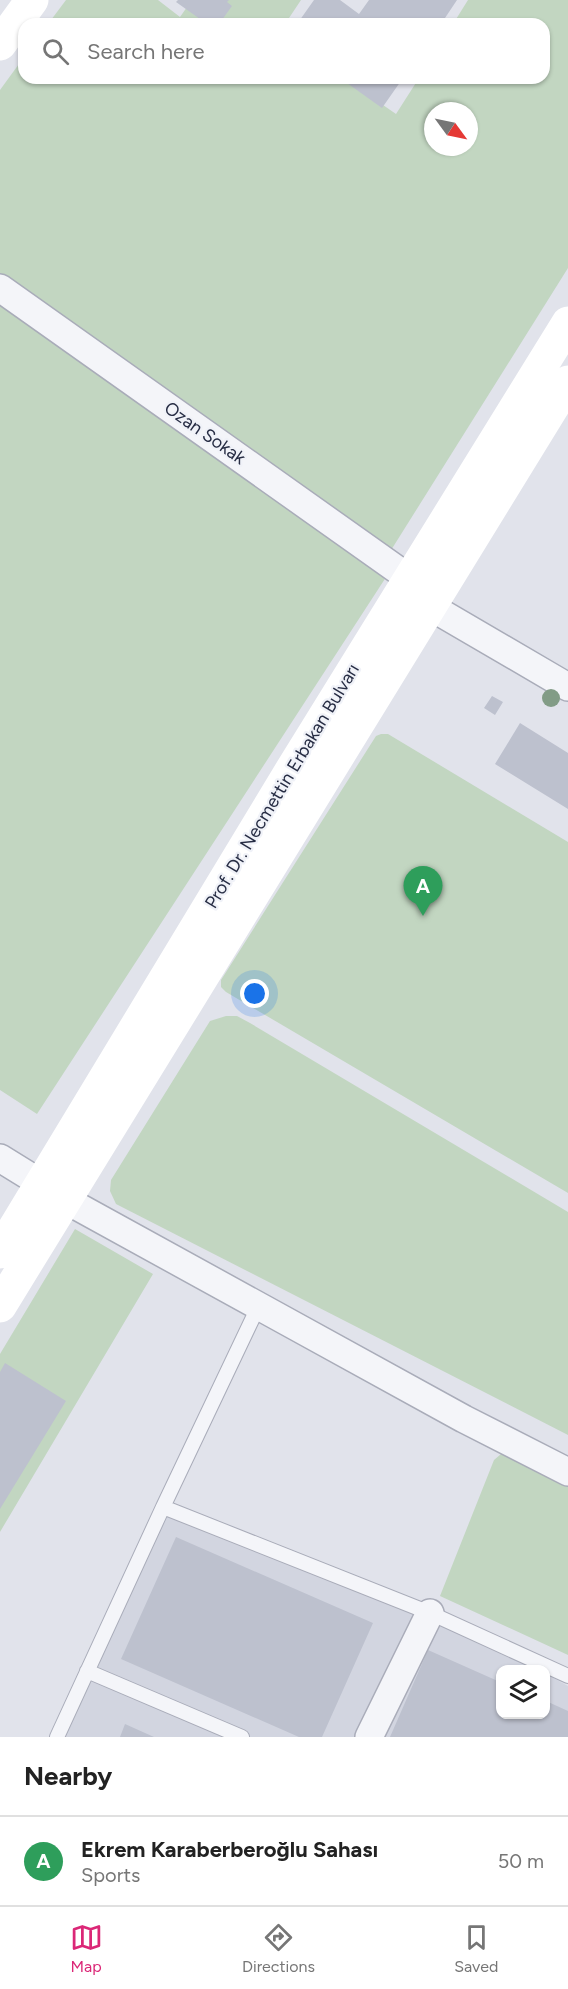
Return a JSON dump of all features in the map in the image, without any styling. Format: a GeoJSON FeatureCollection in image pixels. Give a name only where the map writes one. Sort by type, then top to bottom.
{"type":"FeatureCollection","features":[{"type":"Feature","properties":{"kind":"main road"},"geometry":{"type":"LineString","coordinates":[[19,18],[32,0]]}},
{"type":"Feature","properties":{"kind":"main road"},"geometry":{"type":"LineString","coordinates":[[0,44],[18,19]]}},
{"type":"Feature","properties":{"kind":"main road","name":"Prof. Dr. Necmettin Erbakan Bulvarı"},"geometry":{"type":"LineString","coordinates":[[0,1306],[53,1191],[292,769],[568,323]]}},
{"type":"Feature","properties":{"kind":"main road","name":"Prof. Dr. Necmettin Erbakan Bulvarı"},"geometry":{"type":"LineString","coordinates":[[0,1252],[53,1191],[431,608],[568,382]]}},
{"type":"Feature","properties":{"kind":"street","name":"Ozan Sokak"},"geometry":{"type":"LineString","coordinates":[[0,288],[399,571],[411,576]]}},
{"type":"Feature","properties":{"kind":"street"},"geometry":{"type":"LineString","coordinates":[[431,608],[568,687]]}},
{"type":"Feature","properties":{"kind":"street"},"geometry":{"type":"LineString","coordinates":[[0,1158],[53,1191],[464,1419],[568,1472]]}},
{"type":"Feature","properties":{"kind":"street"},"geometry":{"type":"LineString","coordinates":[[369,1737],[430,1613]]}},
{"type":"Feature","properties":{"kind":"lane"},"geometry":{"type":"LineString","coordinates":[[57,1737],[259,1305]]}},
{"type":"Feature","properties":{"kind":"lane"},"geometry":{"type":"LineString","coordinates":[[163,1507],[430,1613],[568,1676]]}},
{"type":"Feature","properties":{"kind":"lane"},"geometry":{"type":"LineString","coordinates":[[87,1671],[242,1737]]}},
{"type":"Feature","properties":{"kind":"shaded area"},"geometry":{"type":"Polygon","coordinates":[[[163,1507],[430,1613],[529,1665],[496,1665],[496,1719],[550,1719],[550,1676],[568,1686],[568,1737],[57,1737],[163,1507]]]}},
{"type":"Feature","properties":{"kind":"green space"},"geometry":{"type":"Polygon","coordinates":[[[66,0],[158,0],[180,17],[192,0],[301,0],[289,18],[52,18],[66,0]]]}},
{"type":"Feature","properties":{"kind":"green space"},"geometry":{"type":"Polygon","coordinates":[[[468,0],[568,0],[568,268],[388,555],[0,273],[0,90],[18,65],[18,84],[353,84],[396,114],[415,84],[550,84],[550,18],[457,18],[468,0]]]}},
{"type":"Feature","properties":{"kind":"green space"},"geometry":{"type":"Polygon","coordinates":[[[0,300],[392,568],[37,1114],[0,1090],[0,300]]]}},
{"type":"Feature","properties":{"kind":"green space"},"geometry":{"type":"Polygon","coordinates":[[[388,734],[568,842],[568,1193],[221,987],[221,980],[376,736],[388,734]]]}},
{"type":"Feature","properties":{"kind":"green space"},"geometry":{"type":"Polygon","coordinates":[[[226,1016],[237,1016],[250,1023],[568,1212],[568,1435],[116,1204],[110,1191],[111,1180],[210,1021],[226,1016]]]}},
{"type":"Feature","properties":{"kind":"green space"},"geometry":{"type":"Polygon","coordinates":[[[75,1229],[153,1274],[0,1532],[0,1354],[75,1229]]]}},
{"type":"Feature","properties":{"kind":"green space"},"geometry":{"type":"Polygon","coordinates":[[[506,1452],[568,1485],[568,1655],[440,1596],[494,1460],[506,1452]]]}},
{"type":"Feature","properties":{"kind":"building"},"geometry":{"type":"Polygon","coordinates":[[[178,0],[229,0],[227,2],[232,6],[223,18],[199,18],[176,2],[178,0]]]}},
{"type":"Feature","properties":{"kind":"building"},"geometry":{"type":"Polygon","coordinates":[[[314,0],[340,0],[359,14],[369,0],[457,0],[445,18],[301,18],[314,0]]]}},
{"type":"Feature","properties":{"kind":"building"},"geometry":{"type":"Polygon","coordinates":[[[348,84],[399,84],[382,108],[348,84]]]}},
{"type":"Feature","properties":{"kind":"building"},"geometry":{"type":"Polygon","coordinates":[[[492,696],[503,702],[495,715],[484,708],[492,696]]]}},
{"type":"Feature","properties":{"kind":"building"},"geometry":{"type":"Polygon","coordinates":[[[520,723],[568,753],[568,809],[495,764],[520,723]]]}},
{"type":"Feature","properties":{"kind":"building"},"geometry":{"type":"Polygon","coordinates":[[[5,1363],[66,1401],[0,1509],[0,1372],[5,1363]]]}},
{"type":"Feature","properties":{"kind":"building"},"geometry":{"type":"Polygon","coordinates":[[[176,1537],[373,1623],[322,1737],[299,1737],[121,1659],[176,1537]]]}},
{"type":"Feature","properties":{"kind":"building"},"geometry":{"type":"Polygon","coordinates":[[[428,1650],[496,1680],[496,1719],[550,1719],[550,1703],[568,1711],[568,1737],[390,1737],[428,1650]]]}},
{"type":"Feature","properties":{"kind":"building"},"geometry":{"type":"Polygon","coordinates":[[[125,1724],[154,1737],[120,1737],[125,1724]]]}},
{"type":"Feature","properties":{"kind":"place","name":"Ekrem Karaberberoğlu Sahası"},"geometry":{"type":"Point","coordinates":[423,916]}}]}
